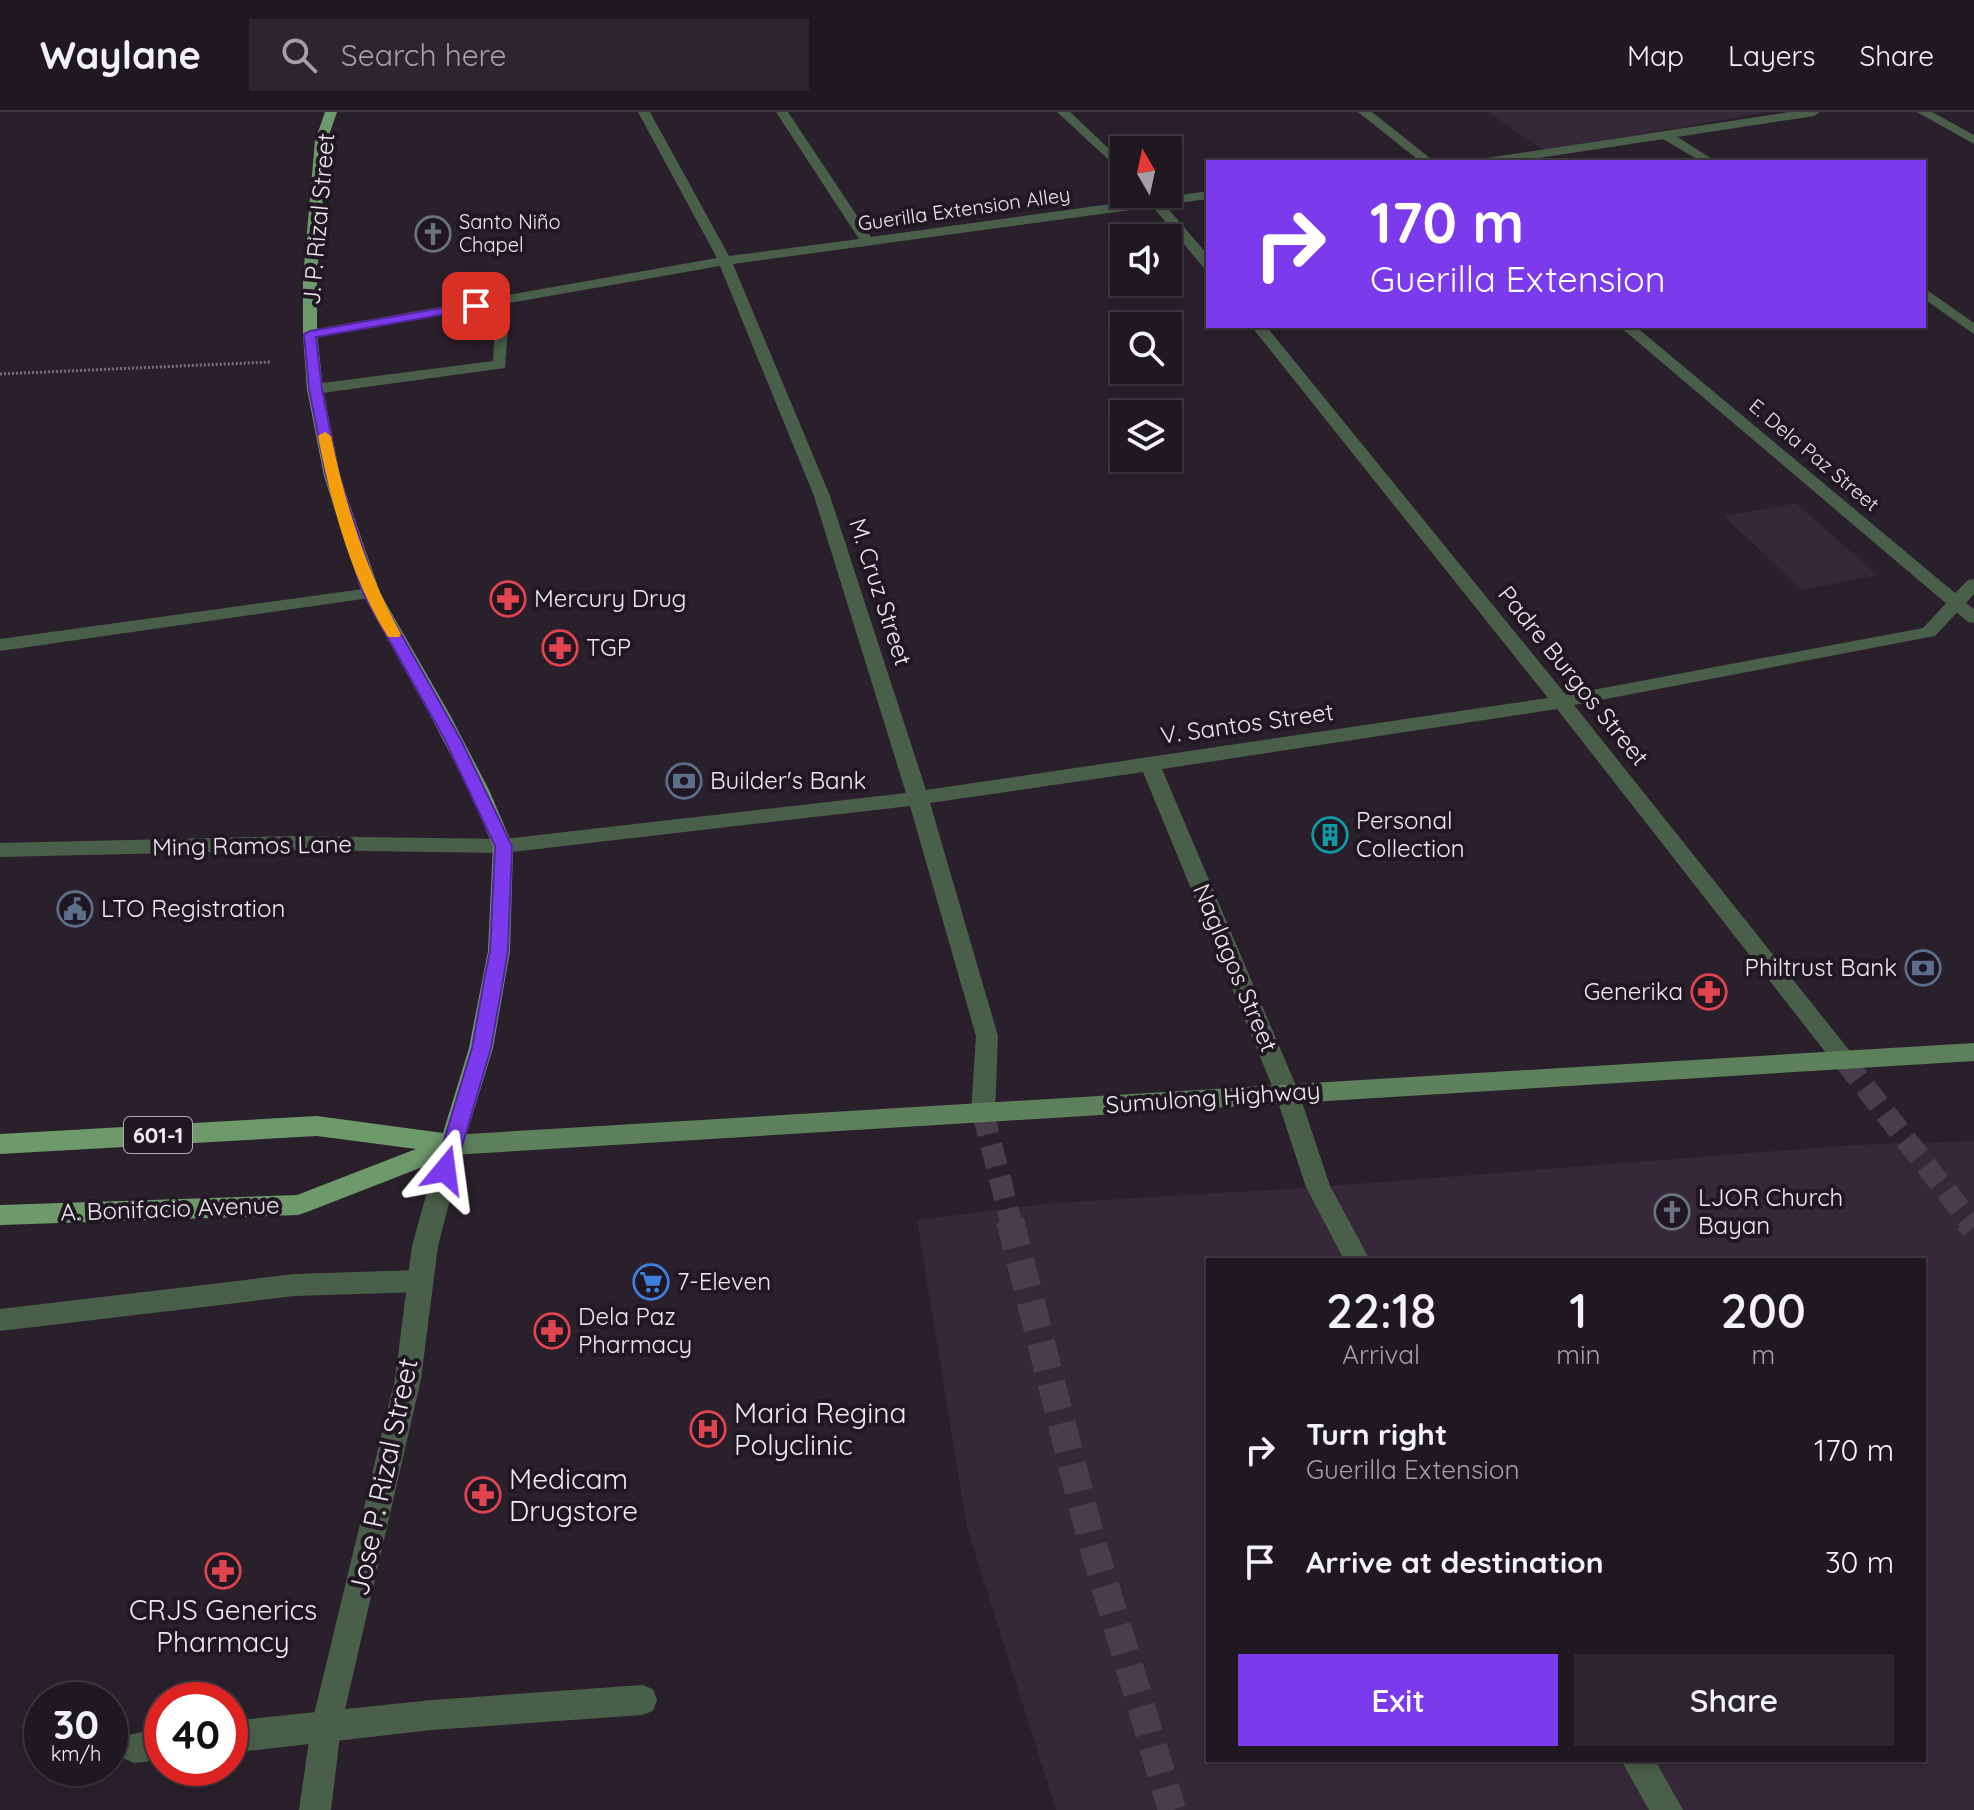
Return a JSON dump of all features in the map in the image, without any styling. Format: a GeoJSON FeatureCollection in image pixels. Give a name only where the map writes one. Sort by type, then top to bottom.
{"type":"FeatureCollection","features":[{"type":"Feature","properties":{"kind":"main road","name":"J. P. Rizal Street"},"geometry":{"type":"LineString","coordinates":[[331,112],[321,141],[310,278],[310,334],[315,389],[332,476],[371,593],[446,727],[503,846],[499,951],[481,1048],[452,1145]]}},
{"type":"Feature","properties":{"kind":"main road","name":"Sumulong Highway"},"geometry":{"type":"LineString","coordinates":[[452,1145],[1974,1052]]}},
{"type":"Feature","properties":{"kind":"main road","name":"601-1"},"geometry":{"type":"LineString","coordinates":[[0,1144],[317,1126],[452,1145]]}},
{"type":"Feature","properties":{"kind":"main road","name":"A. Bonifacio Avenue"},"geometry":{"type":"LineString","coordinates":[[0,1215],[298,1205],[452,1145]]}},
{"type":"Feature","properties":{"kind":"street","name":"M. Cruz Street"},"geometry":{"type":"LineString","coordinates":[[644,112],[725,261],[822,496],[918,798],[987,1036],[983,1113]]}},
{"type":"Feature","properties":{"kind":"street"},"geometry":{"type":"LineString","coordinates":[[782,112],[868,242]]}},
{"type":"Feature","properties":{"kind":"street"},"geometry":{"type":"LineString","coordinates":[[1063,112],[1110,157]]}},
{"type":"Feature","properties":{"kind":"street"},"geometry":{"type":"LineString","coordinates":[[1364,112],[1426,160]]}},
{"type":"Feature","properties":{"kind":"street"},"geometry":{"type":"LineString","coordinates":[[1501,160],[1814,112]]}},
{"type":"Feature","properties":{"kind":"street"},"geometry":{"type":"LineString","coordinates":[[1923,112],[1974,140]]}},
{"type":"Feature","properties":{"kind":"street"},"geometry":{"type":"LineString","coordinates":[[1667,136],[1708,160]]}},
{"type":"Feature","properties":{"kind":"street","name":"Guerilla Extension Alley"},"geometry":{"type":"LineString","coordinates":[[1182,197],[1206,195]]}},
{"type":"Feature","properties":{"kind":"street","name":"Guerilla Extension Alley"},"geometry":{"type":"LineString","coordinates":[[310,334],[725,261],[1110,206]]}},
{"type":"Feature","properties":{"kind":"street"},"geometry":{"type":"LineString","coordinates":[[1161,208],[1206,262]]}},
{"type":"Feature","properties":{"kind":"street"},"geometry":{"type":"LineString","coordinates":[[1926,294],[1974,330]]}},
{"type":"Feature","properties":{"kind":"street"},"geometry":{"type":"LineString","coordinates":[[315,389],[500,365],[503,301]]}},
{"type":"Feature","properties":{"kind":"street","name":"Padre Burgos Street"},"geometry":{"type":"LineString","coordinates":[[1260,328],[1845,1061]]}},
{"type":"Feature","properties":{"kind":"street","name":"E. Dela Paz Street"},"geometry":{"type":"LineString","coordinates":[[1628,328],[1974,618]]}},
{"type":"Feature","properties":{"kind":"street","name":"V. Santos Street"},"geometry":{"type":"LineString","coordinates":[[503,846],[918,798],[1562,703],[1929,632],[1974,584]]}},
{"type":"Feature","properties":{"kind":"street"},"geometry":{"type":"LineString","coordinates":[[0,645],[371,593]]}},
{"type":"Feature","properties":{"kind":"street","name":"Naglagos Street"},"geometry":{"type":"LineString","coordinates":[[1150,764],[1287,1093],[1318,1187],[1356,1258]]}},
{"type":"Feature","properties":{"kind":"street","name":"Ming Ramos Lane"},"geometry":{"type":"LineString","coordinates":[[0,850],[293,843],[503,846]]}},
{"type":"Feature","properties":{"kind":"street","name":"Jose P. Rizal Street"},"geometry":{"type":"LineString","coordinates":[[315,1810],[326,1727],[408,1379],[419,1281],[452,1145]]}},
{"type":"Feature","properties":{"kind":"street"},"geometry":{"type":"LineString","coordinates":[[0,1320],[295,1285],[419,1281]]}},
{"type":"Feature","properties":{"kind":"street"},"geometry":{"type":"LineString","coordinates":[[248,1735],[432,1715],[642,1700]]}},
{"type":"Feature","properties":{"kind":"street"},"geometry":{"type":"LineString","coordinates":[[1638,1762],[1667,1810]]}},
{"type":"Feature","properties":{"kind":"path"},"geometry":{"type":"LineString","coordinates":[[0,374],[312,360]]}},
{"type":"Feature","properties":{"kind":"shaded area"},"geometry":{"type":"Polygon","coordinates":[[[1488,112],[1770,112],[1543,150],[1488,112]]]}},
{"type":"Feature","properties":{"kind":"shaded area"},"geometry":{"type":"Polygon","coordinates":[[[1796,503],[1877,575],[1802,590],[1724,516],[1796,503]]]}},
{"type":"Feature","properties":{"kind":"shaded area"},"geometry":{"type":"Polygon","coordinates":[[[1974,1141],[1974,1810],[1056,1810],[967,1527],[917,1220],[1055,1203],[1318,1187],[1854,1145],[1974,1141]]]}},
{"type":"Feature","properties":{"kind":"tunnel"},"geometry":{"type":"LineString","coordinates":[[1845,1061],[1970,1222]]}},
{"type":"Feature","properties":{"kind":"tunnel"},"geometry":{"type":"LineString","coordinates":[[983,1113],[1011,1222]]}},
{"type":"Feature","properties":{"kind":"tunnel"},"geometry":{"type":"LineString","coordinates":[[1010,1220],[1090,1535],[1172,1810]]}},
{"type":"Feature","properties":{"kind":"tunnel"},"geometry":{"type":"LineString","coordinates":[[1968,1220],[1974,1227]]}},
{"type":"Feature","properties":{"kind":"slow traffic"},"geometry":{"type":"LineString","coordinates":[[325,436],[332,476],[371,593],[394,634]]}},
{"type":"Feature","properties":{"kind":"place","name":"Santo Niño Chapel"},"geometry":{"type":"Point","coordinates":[433,234]}},
{"type":"Feature","properties":{"kind":"place","name":"Mercury Drug"},"geometry":{"type":"Point","coordinates":[508,599]}},
{"type":"Feature","properties":{"kind":"place","name":"TGP"},"geometry":{"type":"Point","coordinates":[560,648]}},
{"type":"Feature","properties":{"kind":"place","name":"Builder's Bank"},"geometry":{"type":"Point","coordinates":[684,781]}},
{"type":"Feature","properties":{"kind":"place","name":"Personal Collection"},"geometry":{"type":"Point","coordinates":[1330,835]}},
{"type":"Feature","properties":{"kind":"place","name":"LTO Registration"},"geometry":{"type":"Point","coordinates":[75,909]}},
{"type":"Feature","properties":{"kind":"place","name":"Philtrust Bank"},"geometry":{"type":"Point","coordinates":[1923,968]}},
{"type":"Feature","properties":{"kind":"place","name":"Generika"},"geometry":{"type":"Point","coordinates":[1709,992]}},
{"type":"Feature","properties":{"kind":"place","name":"LJOR Church Bayan"},"geometry":{"type":"Point","coordinates":[1672,1212]}},
{"type":"Feature","properties":{"kind":"place","name":"7-Eleven"},"geometry":{"type":"Point","coordinates":[651,1282]}},
{"type":"Feature","properties":{"kind":"place","name":"Dela Paz Pharmacy"},"geometry":{"type":"Point","coordinates":[552,1331]}},
{"type":"Feature","properties":{"kind":"place","name":"Maria Regina Polyclinic"},"geometry":{"type":"Point","coordinates":[708,1429]}},
{"type":"Feature","properties":{"kind":"place","name":"Medicam Drugstore"},"geometry":{"type":"Point","coordinates":[483,1495]}},
{"type":"Feature","properties":{"kind":"place","name":"CRJS Generics Pharmacy"},"geometry":{"type":"Point","coordinates":[223,1571]}},
{"type":"Feature","properties":{"kind":"route"},"geometry":{"type":"LineString","coordinates":[[445,1170],[481,1048],[499,951],[503,846],[479,790],[440,715],[371,593],[332,476],[315,389],[310,334],[476,306]]}}]}
